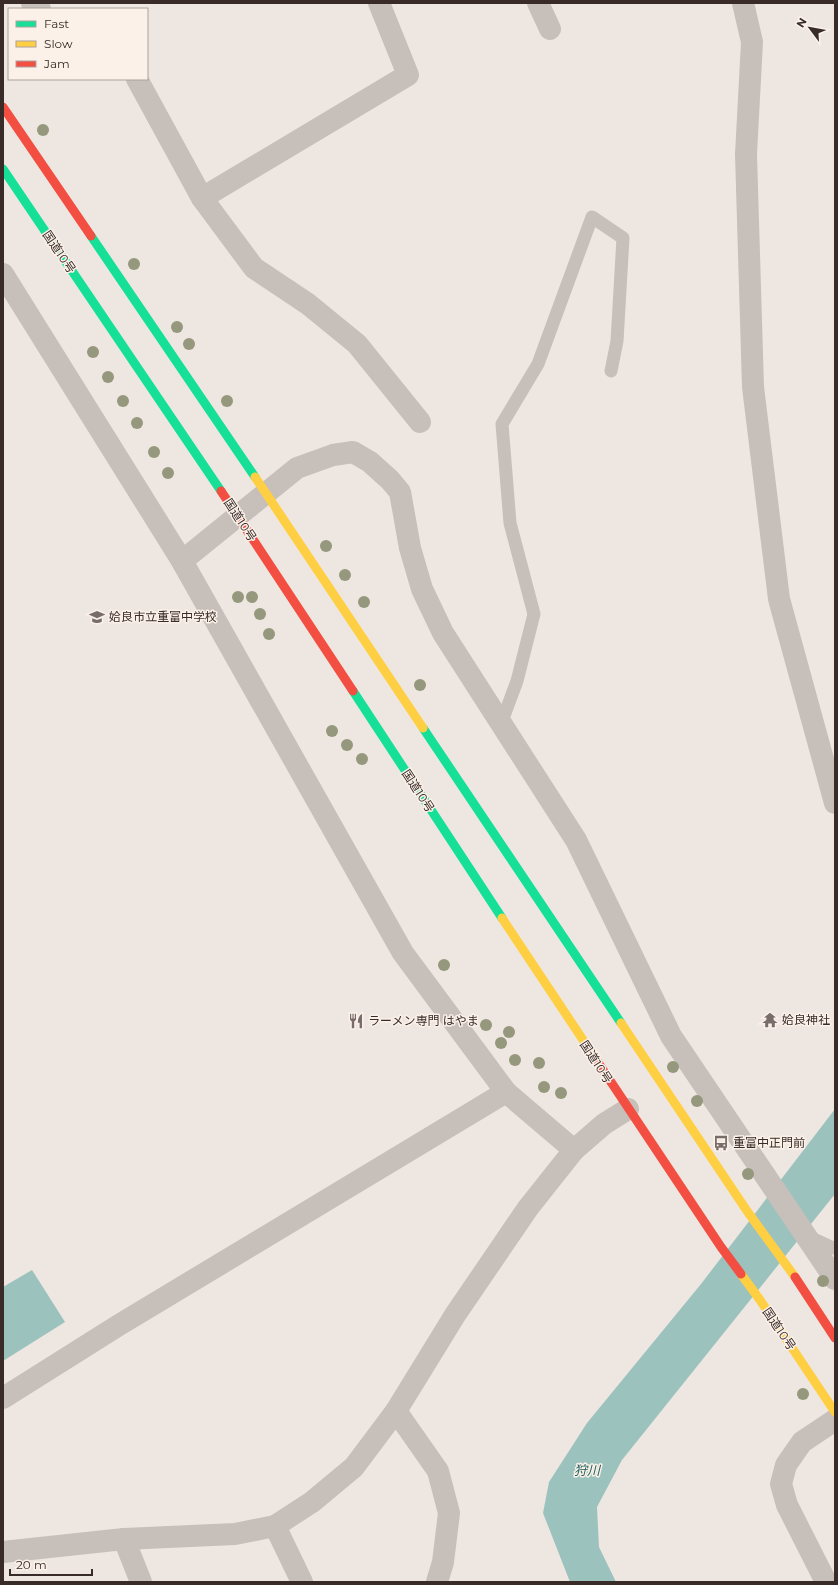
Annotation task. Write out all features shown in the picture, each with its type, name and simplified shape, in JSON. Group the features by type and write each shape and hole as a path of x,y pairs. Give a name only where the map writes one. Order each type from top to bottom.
{"highway":[{"path":"3,107 266,494 747,1211 788,1266 835,1338"},
{"name":"国道10号","path":"3,169 238,516 628,1109 721,1247 760,1300 835,1412"}],"street":[{"path":"202,198 408,75 379,3"},
{"path":"538,3 550,29"},
{"path":"743,3 752,42 746,154 753,387 779,598 835,803"},
{"path":"138,80 202,198 254,268 308,304 357,344 420,422"},
{"path":"3,274 182,562 403,953 506,1092 574,1150"},
{"path":"182,562 297,468 333,454 353,452 370,462 390,480 400,492 410,548 422,589 443,633 576,840 671,1036 835,1279"},
{"path":"3,1398 118,1325 506,1092"},
{"path":"3,1552 124,1539 234,1534 275,1526 312,1502 354,1467 396,1411 459,1309 528,1208 574,1150 604,1124 628,1109"},
{"path":"396,1411 438,1471 449,1513 443,1562 437,1582"},
{"path":"826,1582 787,1505 781,1484 786,1465 802,1442 835,1420"},
{"path":"275,1526 302,1582"},
{"path":"124,1539 141,1582"}],"lane":[{"path":"501,724 518,681 534,614 510,523 502,424 538,364 592,217 623,238 618,341 611,371"},
{"path":"807,1236 835,1248"}],"water":[{"name":"狩川","path":"835,1109 835,1194 622,1460 597,1507 599,1547 616,1582 570,1582 543,1513 549,1482 587,1423 701,1284"},
{"path":"32,1270 65,1322 3,1361 3,1287"}],"traffic: fast":[{"path":"3,169 221,491"},
{"path":"91,236 255,477"},
{"path":"353,691 502,918"},
{"path":"423,728 621,1023"}],"traffic: slow":[{"path":"255,477 423,728"},
{"path":"502,918 597,1061"},
{"path":"621,1023 747,1211 795,1277"},
{"path":"741,1274 835,1412"}],"traffic: jam":[{"path":"3,107 91,236"},
{"path":"221,491 353,691"},
{"path":"597,1061 721,1247 741,1274"},
{"path":"795,1277 835,1338"}],"place":[{"name":"姶良市立重富中学校","path":"97,617"},
{"name":"姶良神社","path":"770,1020"},
{"name":"ラーメン専門 はやま","path":"356,1021"},
{"name":"重富中正門前","path":"721,1143"}]}
